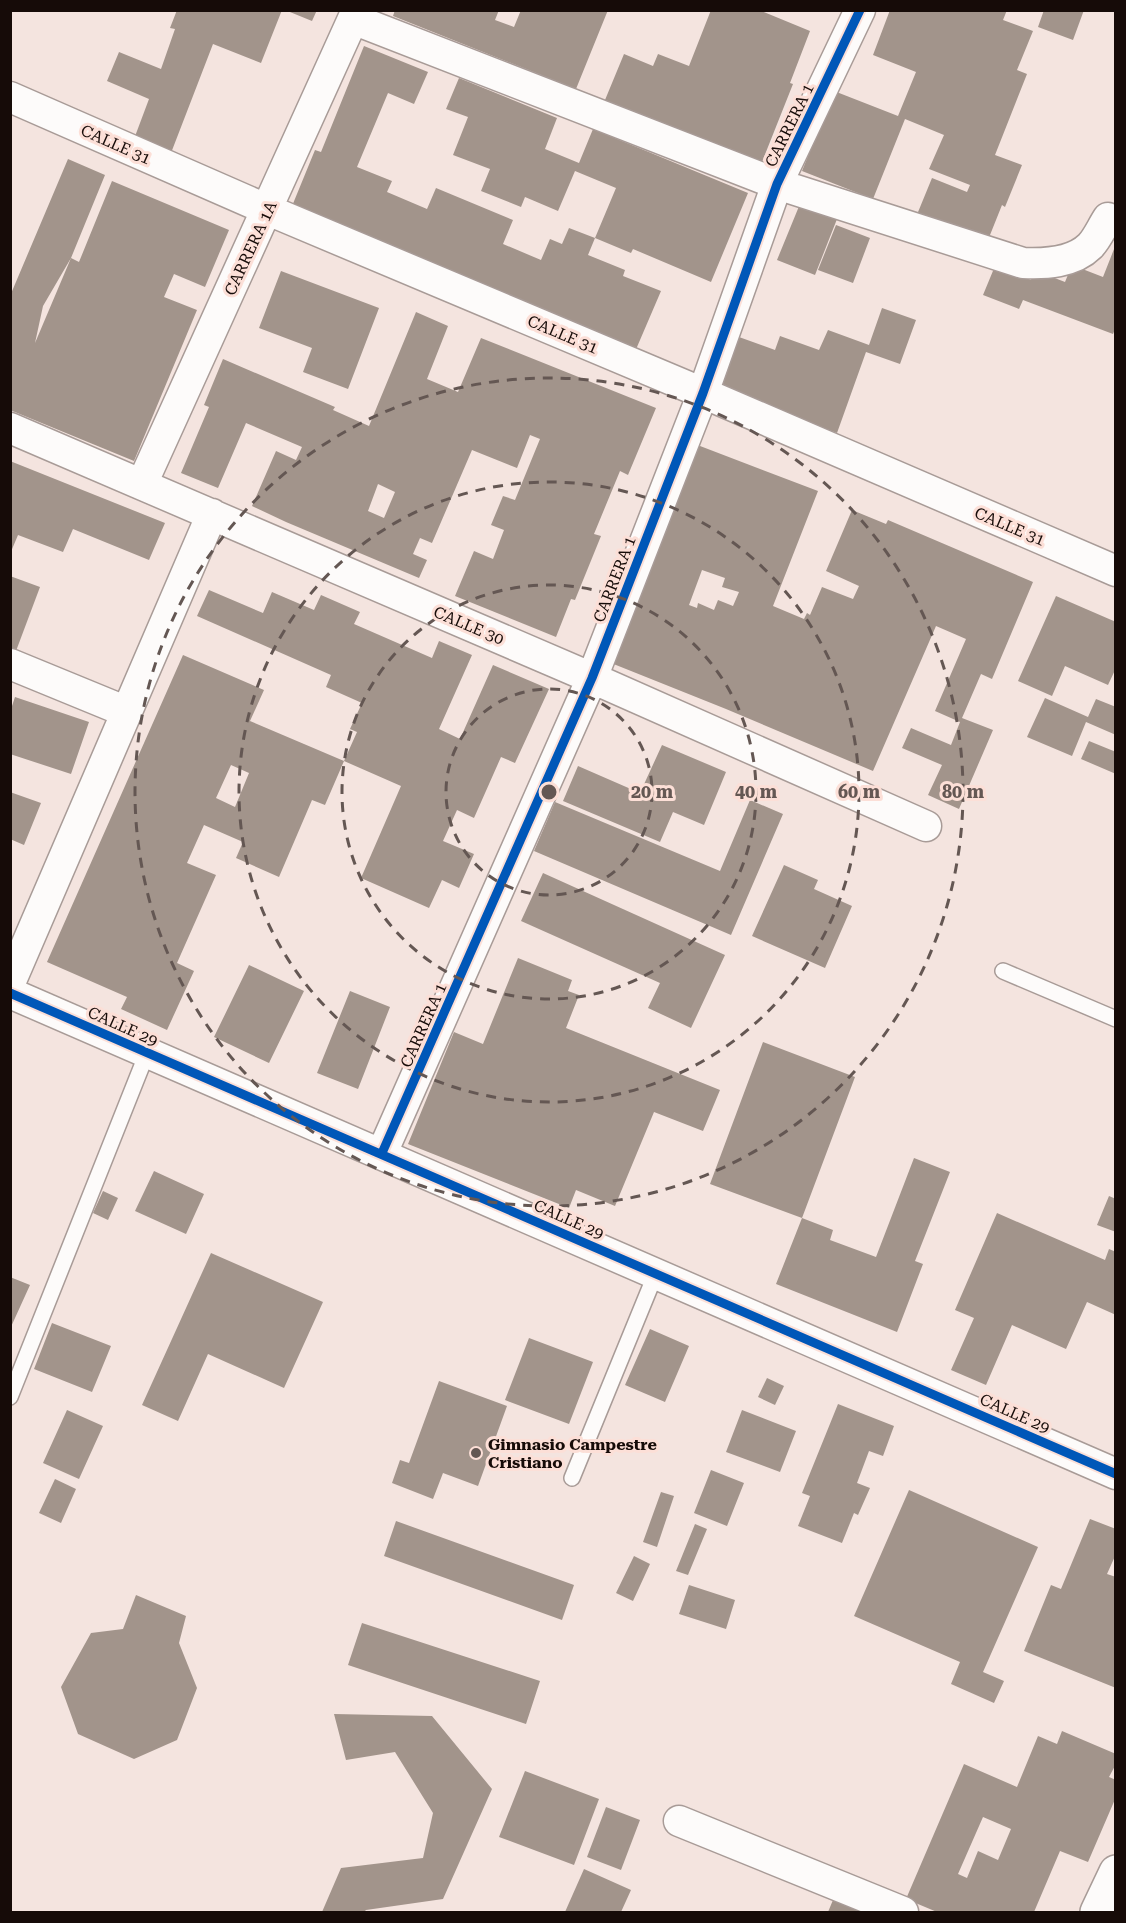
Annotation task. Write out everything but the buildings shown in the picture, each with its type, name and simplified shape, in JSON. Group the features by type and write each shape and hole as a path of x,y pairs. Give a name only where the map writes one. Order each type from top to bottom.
{"street":[{"name":"CARRERA 1","path":"382,1153 592,678 703,393 777,184 850,14"},
{"path":"355,15 777,184 1023,263 1042,264 1062,261 1078,254 1090,246 1108,218"},
{"name":"CARRERA 1A","path":"142,484 355,15"},
{"name":"CALLE 31","path":"10,97 268,210 703,393 1116,571"},
{"name":"CALLE 30","path":"10,428 592,678 926,826"},
{"path":"10,982 212,514"},
{"path":"10,664 127,712"},
{"name":"CALLE 29","path":"10,993 1116,1474"},
{"path":"679,1821 903,1912"},
{"path":"1097,1912 1116,1872"}],"lane":[{"path":"1003,972 1116,1019"},
{"path":"10,1396 147,1053"},
{"path":"572,1478 656,1273"}],"cycle path":[{"path":"382,1153 592,678 703,393 777,184 860,10"},
{"path":"10,993 1116,1474"}],"place":[{"name":"Gimnasio Campestre Cristiano","path":"476,1453"}]}
